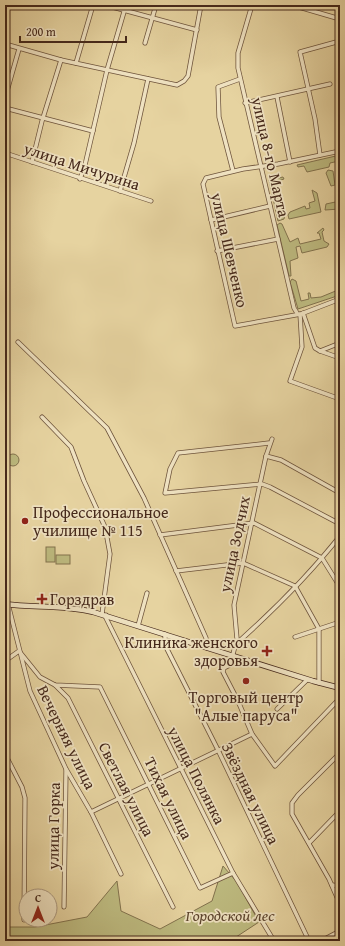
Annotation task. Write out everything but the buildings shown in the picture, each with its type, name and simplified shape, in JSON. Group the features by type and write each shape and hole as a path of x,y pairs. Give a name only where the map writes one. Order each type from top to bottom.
{"main road":[{"path":"6,604 40,608 73,608 104,615 307,680 340,688"}],"street":[{"path":"76,63 93,5"},
{"path":"105,5 196,30"},
{"path":"80,179 85,165 92,131 126,5"},
{"path":"145,42 156,5"},
{"path":"5,44 61,60 177,85 184,82 188,76 201,5"},
{"name":"улица 8-го Марта","path":"252,5 238,56 240,79 294,308 300,313"},
{"path":"292,5 340,19"},
{"path":"320,155 315,120 300,52 340,41"},
{"path":"5,98 19,49"},
{"path":"32,162 43,118 61,60"},
{"path":"120,191 134,143 148,79"},
{"path":"240,79 218,87 219,117 233,171 290,162 340,151"},
{"path":"5,82 10,83"},
{"path":"245,103 330,84"},
{"path":"277,97 290,162"},
{"path":"5,108 92,131"},
{"name":"улица Мичурина","path":"5,153 150,201"},
{"name":"улица Шевченко","path":"233,171 204,179 203,184 235,326 300,313"},
{"path":"211,220 270,206"},
{"path":"217,251 278,239"},
{"path":"300,313 340,299"},
{"path":"300,313 314,346 340,358"},
{"path":"300,313 302,346 290,381 340,399"},
{"path":"18,342 107,428 137,484 206,638 207,648"},
{"path":"320,350 340,344"},
{"path":"42,417 71,447 84,481 105,527 110,554 104,615"},
{"name":"улица Зодчих","path":"252,734 238,701 223,672 224,668 230,665 236,644 234,605 266,456 269,443 272,439"},
{"path":"269,443 178,453 168,477 165,491 167,494 260,484 270,487 340,524"},
{"path":"266,456 281,460 340,492"},
{"path":"160,535 252,522 322,558 340,587"},
{"path":"236,644 254,629 322,558 340,536"},
{"path":"176,571 243,563 295,586 319,628 319,683"},
{"path":"138,626 147,593"},
{"name":"Вечерняя улица","path":"6,604 30,691 66,769 91,812 121,874"},
{"name":"улица Полянка","path":"104,615 233,873 274,941"},
{"path":"295,637 340,622"},
{"name":"Звёздная улица","path":"165,634 164,640 166,647 218,750 309,941"},
{"path":"5,661 19,650 40,677 55,685"},
{"path":"278,709 307,680"},
{"name":"Тихая улица","path":"55,685 100,687 200,888 233,873"},
{"name":"Светлая улица","path":"55,685 68,698 173,907"},
{"path":"91,812 252,734 275,766 340,698"},
{"path":"340,753 292,803 292,814 332,885 340,904"},
{"path":"5,754 22,787 25,798 24,888"},
{"name":"улица Горка","path":"64,907 66,769"},
{"path":"309,843 340,811"},
{"path":"332,885 340,886"},
{"path":"321,941 340,931"}],"green space":[{"path":"340,155 340,163 339,161 330,163 329,167 307,172 304,166 298,167 297,165"},
{"path":"328,170 333,171 335,185 331,186 326,173"},
{"path":"283,177 284,179 275,182 279,204 283,205 285,214 284,219 278,221 269,180"},
{"path":"312,190 317,193 321,212 289,219 288,215 290,212 305,206 306,209 310,208 309,203 315,201"},
{"path":"340,201 340,209 325,210 326,204"},
{"path":"280,223 282,224 290,242 298,238 300,244 321,239 319,233 317,233 323,228 324,230 322,232 324,241 329,244 327,247 302,253 300,246 296,247 298,258 290,261 291,276 289,276 277,225"},
{"path":"292,279 296,281 301,301 309,299 308,293 310,293 311,298 321,297 338,290 340,295 298,309 290,282"},
{"path":"13,454 17,456 19,460 17,464 13,466 9,464 7,460 9,456"},
{"path":"46,547 55,547 55,562 46,562"},
{"path":"56,555 70,555 70,564 56,564"},
{"name":"Городской лес","path":"223,866 237,882 259,922 230,941 5,941 5,927 58,928 58,923 87,917 117,881 121,911 160,929 212,901"}],"place":[{"name":"Профессиональное училище № 115","path":"25,521"},
{"name":"Горздрав","path":"42,599"},
{"name":"Клиника женского здоровья","path":"267,651"},
{"name":"Торговый центр \"Алые паруса\"","path":"246,681"}]}
